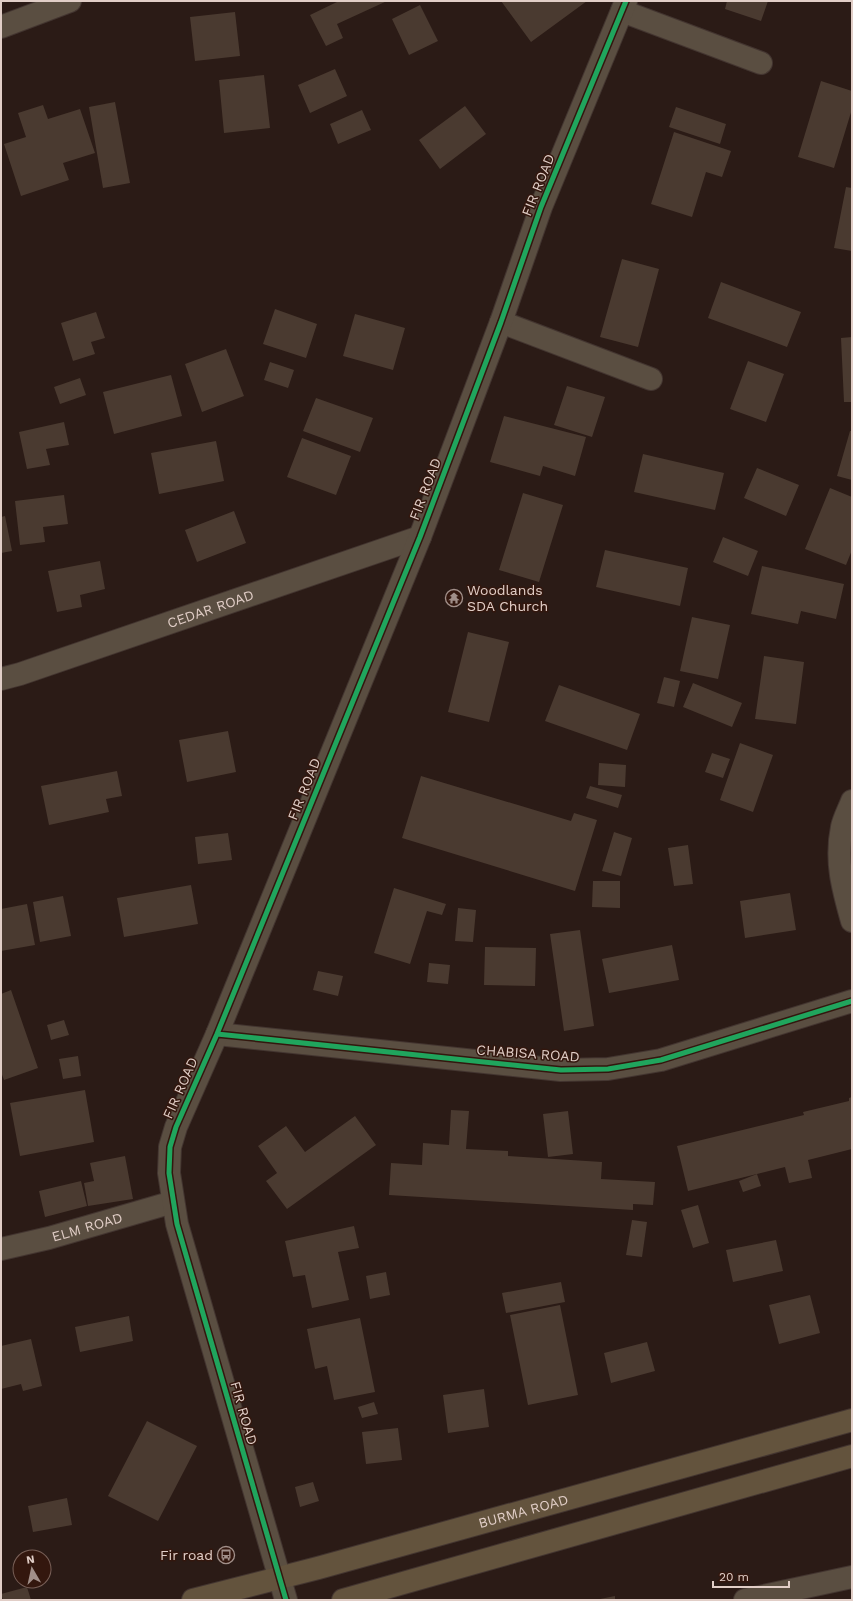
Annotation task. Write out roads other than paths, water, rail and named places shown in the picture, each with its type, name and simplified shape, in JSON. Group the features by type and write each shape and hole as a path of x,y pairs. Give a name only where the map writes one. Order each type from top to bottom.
{"main road":[{"name":"BURMA ROAD","path":"194,1600 279,1578 852,1420"},
{"path":"343,1600 852,1456"}],"street":[{"path":"1,27 70,1"},
{"path":"624,6 762,63"},
{"name":"FIR ROAD","path":"286,1600 184,1251 173,1202 169,1173 170,1147 176,1127 217,1034 420,537 501,322 541,207 624,6"},
{"path":"501,322 651,379"},
{"name":"CEDAR ROAD","path":"1,679 20,674 420,537"},
{"path":"852,801 842,826 838,858 843,887 852,922"},
{"name":"CHABISA ROAD","path":"217,1034 561,1070 608,1069 661,1060 852,1001"},
{"name":"ELM ROAD","path":"1,1249 49,1238 173,1202"},
{"path":"745,1600 852,1577"}],"place":[{"name":"Woodlands SDA Church","path":"454,598"},
{"name":"Fir road","path":"226,1555"}]}
